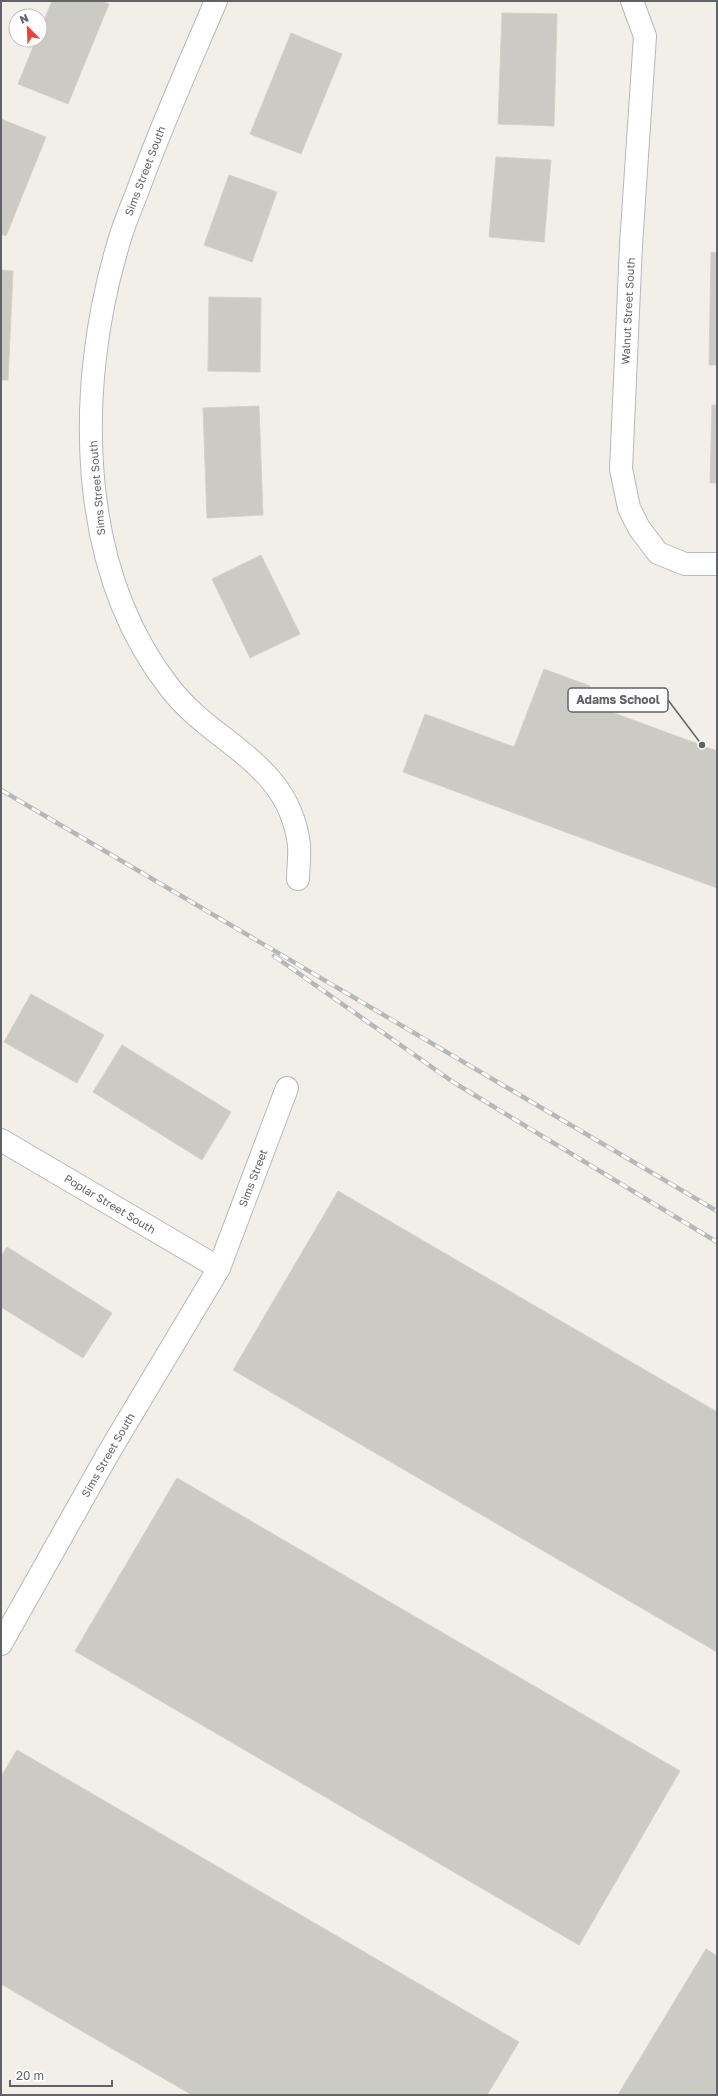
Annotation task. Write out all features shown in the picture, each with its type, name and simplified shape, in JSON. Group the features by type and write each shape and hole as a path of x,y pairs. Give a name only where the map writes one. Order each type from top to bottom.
{"street":[{"name":"Sims Street South","path":"216,1 158,133 118,244 101,317 94,370 92,459 100,533 115,589 138,640 168,686 184,706 263,770 279,789 292,816 299,846 298,879"},
{"name":"Walnut Street South","path":"632,1 645,36 631,245 621,468 629,508 639,528 658,553 685,564 717,564"},
{"name":"Sims Street","path":"219,1268 287,1088"},
{"name":"Poplar Street South","path":"1,1140 219,1268"},
{"name":"Sims Street South","path":"4,1633 109,1452 219,1268"}],"building":[{"path":"52,1 101,1 109,4 68,104 18,84 33,48 48,48 48,11"},
{"path":"502,13 557,14 554,126 498,124"},
{"path":"291,33 342,54 301,154 250,134"},
{"path":"1,119 46,137 6,236 1,234"},
{"path":"496,157 551,160 544,242 489,237"},
{"path":"229,175 277,192 252,262 204,245"},
{"path":"711,252 717,253 717,365 709,365"},
{"path":"1,270 13,271 8,380 1,380"},
{"path":"209,297 261,298 260,372 208,371"},
{"path":"712,405 717,405 717,483 710,483"},
{"path":"259,406 263,515 207,518 203,408"},
{"path":"261,555 300,634 250,658 212,579"},
{"path":"544,669 590,686 584,702 717,751 717,888 403,772 425,714 514,747"},
{"path":"31,994 104,1035 77,1083 4,1042"},
{"path":"122,1045 231,1112 202,1160 93,1092"},
{"path":"338,1191 717,1412 717,1652 233,1370"},
{"path":"7,1247 112,1313 83,1358 1,1307 1,1257"},
{"path":"177,1478 680,1771 579,1945 75,1651"},
{"path":"17,1750 519,2042 487,2095 192,2095 1,1984 1,1777"},
{"path":"706,1949 717,1956 717,2095 618,2095"}],"railway":[{"path":"1,790 717,1211"},
{"path":"274,956 453,1082 717,1242"}],"place":[{"name":"Adams School","path":"702,745"}]}
